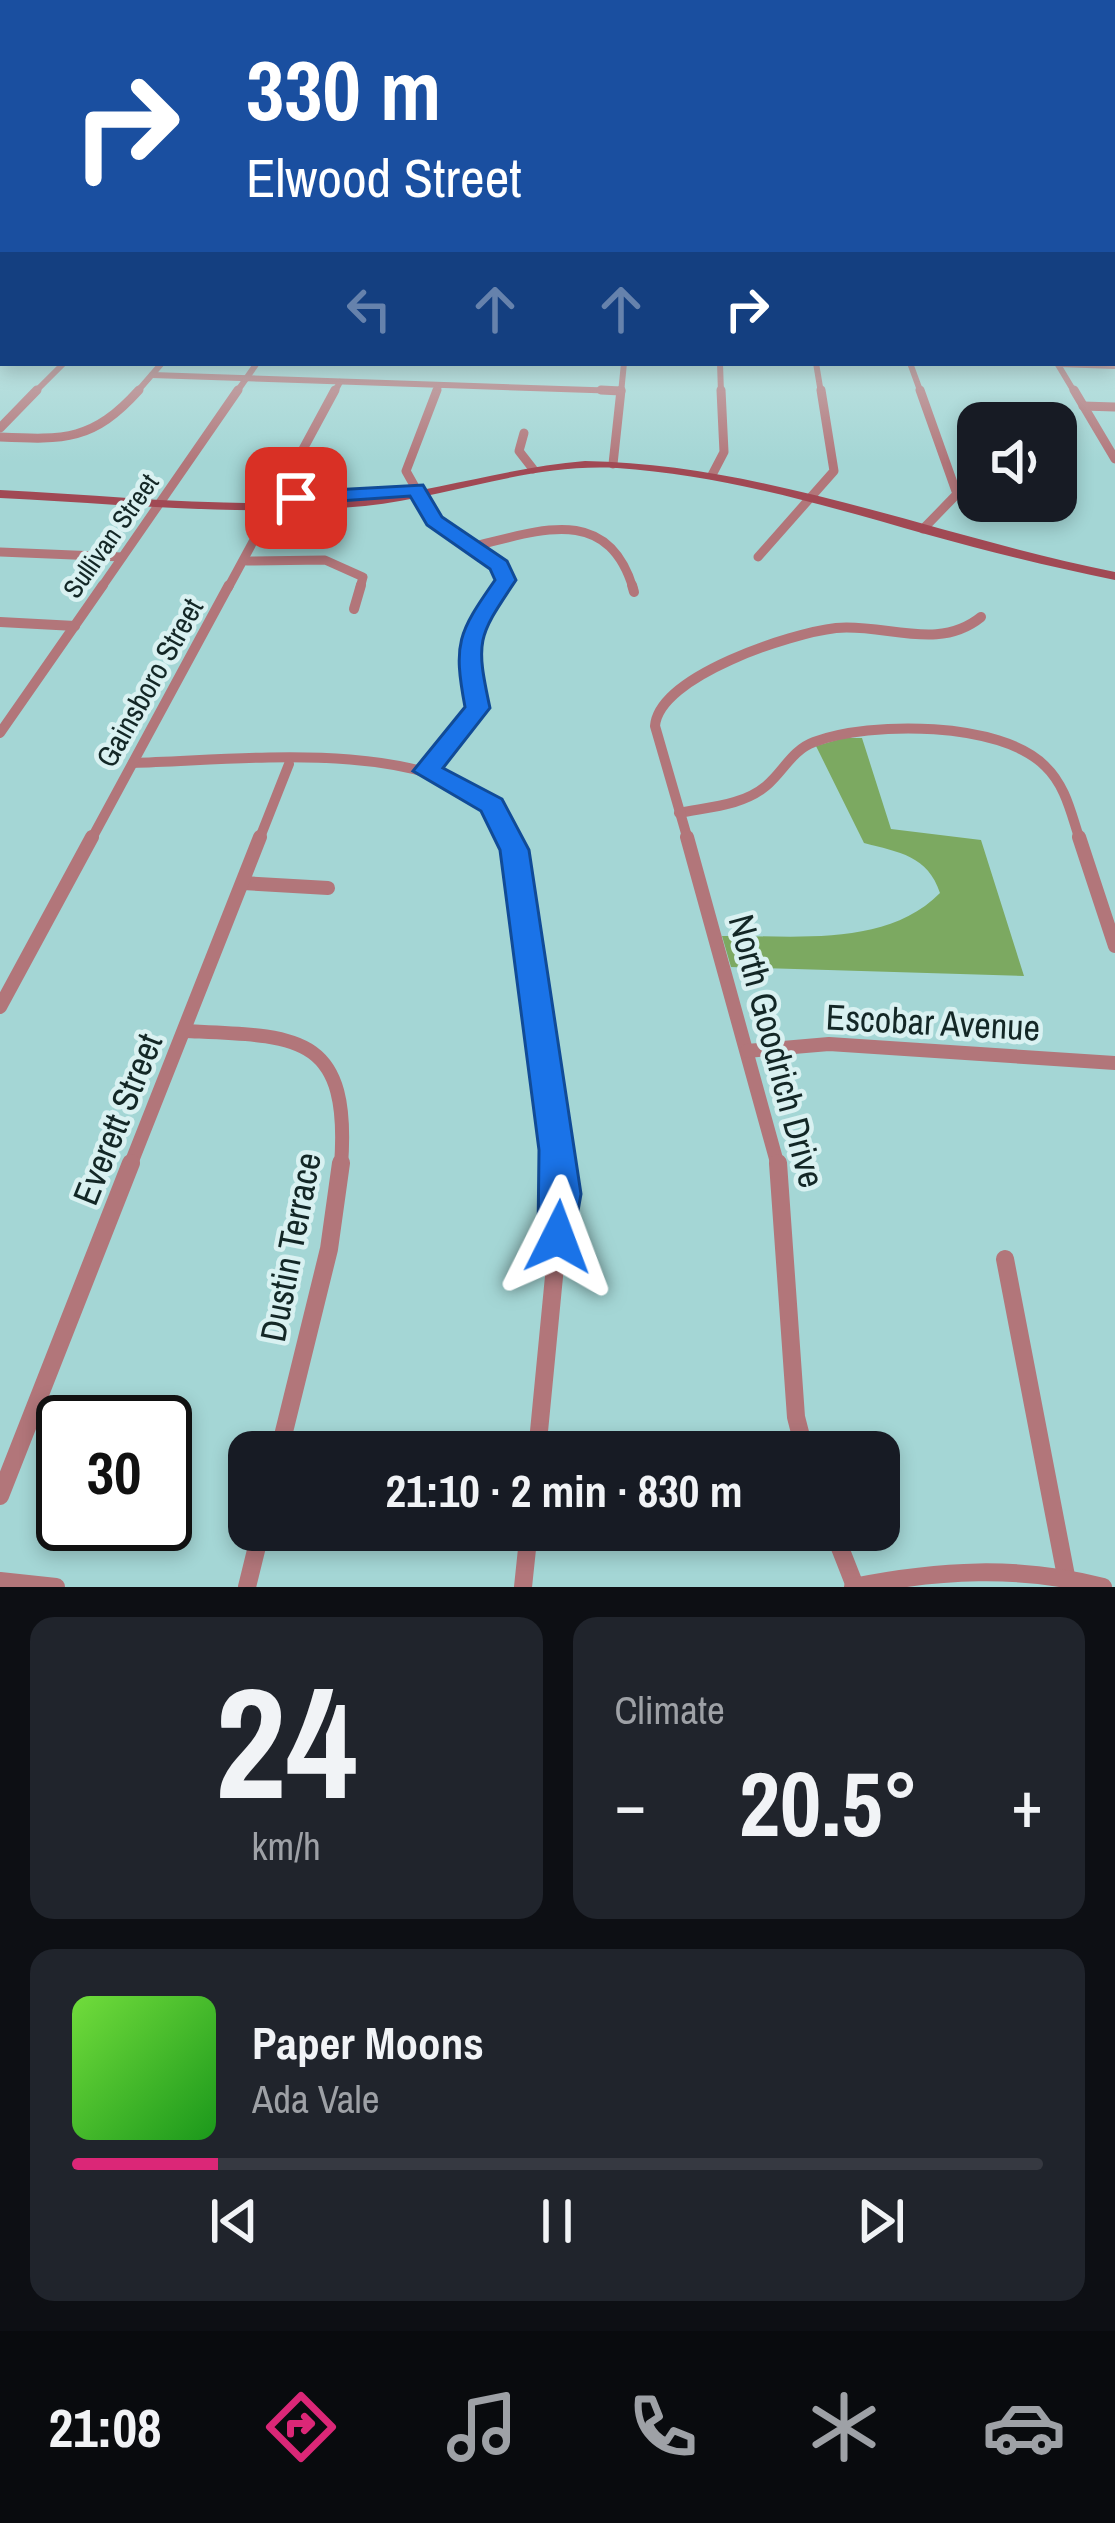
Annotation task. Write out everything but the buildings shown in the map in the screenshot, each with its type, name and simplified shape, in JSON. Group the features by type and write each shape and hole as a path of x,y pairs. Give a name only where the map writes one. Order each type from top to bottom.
{"street":[{"path":"0,432 61,366"},
{"path":"0,432 86,437 98,433 159,366"},
{"name":"Sullivan Street","path":"0,733 5,718 75,626 255,366"},
{"path":"613,461 624,366"},
{"path":"714,472 724,452 720,366"},
{"path":"758,557 836,463 817,366"},
{"path":"911,366 957,494 927,526"},
{"path":"1059,366 1114,454"},
{"path":"152,374 620,391"},
{"name":"Gainsboro Street","path":"0,1006 247,561 340,382"},
{"path":"427,771 477,708 468,661 470,632 506,580 499,566 434,520 406,471 439,386"},
{"path":"1083,406 1115,406"},
{"path":"524,433 519,451 531,467"},
{"path":"0,491 276,501 418,493 531,467 613,461 714,472 815,492 927,526 1115,572"},
{"path":"471,547 550,529 579,529 617,546 630,568 634,592"},
{"path":"0,552 122,557"},
{"path":"247,561 322,561 354,567 363,584 354,609"},
{"name":"North Goodrich Drive","path":"800,1431 785,1204 777,1153 655,726 658,707 679,686 807,632 844,627 938,634 974,626 981,616"},
{"path":"0,622 75,626"},
{"path":"679,813 742,800 762,790 809,743 841,735 979,735 1031,753 1063,789 1115,946"},
{"path":"133,763 361,761 427,771 472,790 492,805 514,850 562,1194 539,1431"},
{"name":"Everett Street","path":"0,1496 289,764"},
{"path":"243,883 328,888"},
{"name":"Dustin Terrace","path":"184,1031 285,1039 324,1059 343,1091 342,1186 284,1431"},
{"name":"Escobar Avenue","path":"747,1051 829,1044 1115,1063"},
{"path":"1005,1259 1066,1576"},
{"path":"247,1587 256,1551"},
{"path":"524,1587 527,1551"},
{"path":"841,1551 854,1587 988,1568 1066,1576 1103,1587"},
{"path":"0,1581 56,1587"}],"green space":[{"path":"862,738 891,829 981,840 1024,976 731,967 722,936 866,931 918,911 940,893 920,863 864,843 816,746"}],"route":[{"path":"296,498 416,490 434,520 499,566 506,580 470,632 468,661 477,708 427,771 472,790 492,805 514,850 558,1150 562,1194 558,1237"}]}
